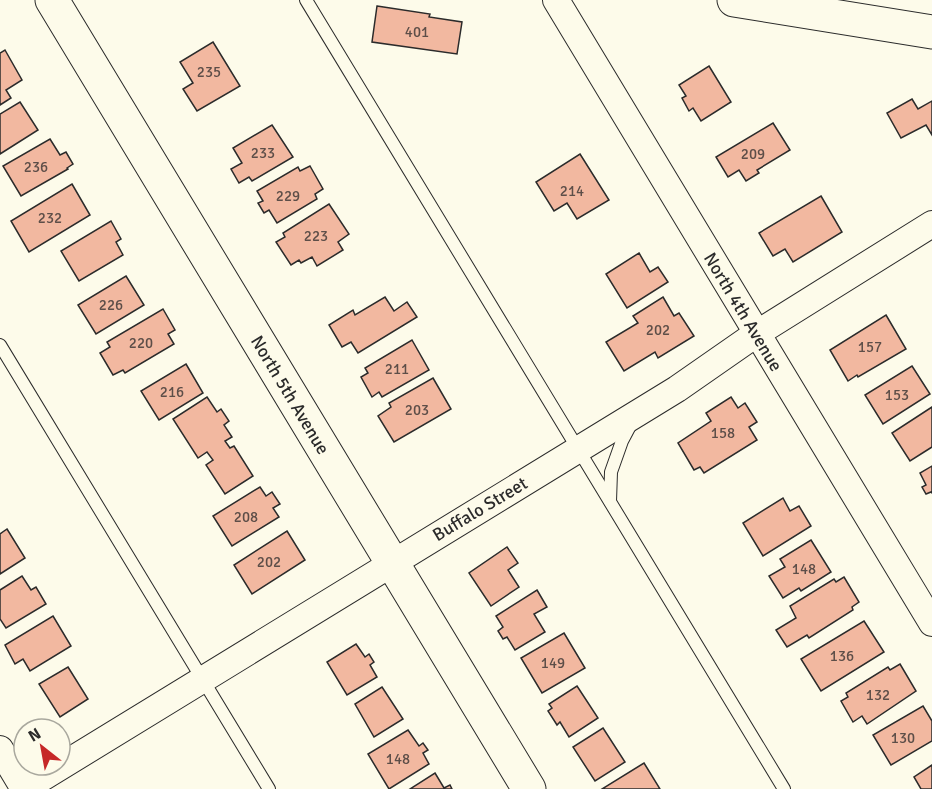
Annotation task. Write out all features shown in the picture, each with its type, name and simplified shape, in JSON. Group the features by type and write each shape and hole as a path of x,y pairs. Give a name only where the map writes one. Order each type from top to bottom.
{"street":[{"name":"North 5th Avenue","path":"52,0 529,789"},
{"name":"North 4th Avenue","path":"556,0 932,623"},
{"path":"734,0 932,32"},
{"name":"Buffalo Street","path":"24,789 637,413 756,334 932,225"},
{"path":"0,749 24,789"}],"lane":[{"path":"306,0 784,789"},
{"path":"0,345 269,789"},
{"path":"610,502 611,472 622,441 637,413"}],"building":[{"path":"377,6 430,14 429,17 462,22 457,54 372,42"},
{"path":"213,42 240,86 197,111 183,89 193,83 180,62"},
{"path":"5,50 22,80 6,90 11,98 0,105 0,53"},
{"path":"709,66 731,102 701,121 693,108 689,111 682,98 686,96 679,85"},
{"path":"912,99 918,109 932,101 932,135 926,125 901,138 887,113"},
{"path":"20,102 38,130 0,154 0,114"},
{"path":"773,123 790,150 757,170 759,173 746,181 739,170 728,177 716,157"},
{"path":"272,125 293,157 252,181 249,177 239,183 231,169 242,163 233,148"},
{"path":"50,139 60,155 66,152 73,164 21,196 3,166"},
{"path":"580,154 609,200 577,219 567,203 554,211 536,182"},
{"path":"310,166 323,189 315,194 317,199 277,223 269,210 264,213 258,203 263,201 257,191 298,167 300,171"},
{"path":"72,184 90,215 29,252 11,221"},
{"path":"821,196 842,232 793,262 785,249 773,256 759,233"},
{"path":"329,204 349,234 338,242 343,250 317,266 312,257 301,263 299,260 291,265 276,242 285,237 283,233"},
{"path":"111,221 121,239 116,242 123,255 79,281 61,251"},
{"path":"639,253 650,272 658,267 668,282 627,308 606,274"},
{"path":"126,276 144,305 96,334 78,305"},
{"path":"385,297 394,311 407,302 417,317 358,353 351,342 342,347 329,325 353,310 355,315"},
{"path":"663,297 674,316 679,313 694,336 658,358 655,352 624,371 606,342 638,323 633,316"},
{"path":"163,309 175,330 168,334 174,344 125,373 123,370 113,375 100,353 110,347 107,342"},
{"path":"886,315 906,349 848,381 830,350"},
{"path":"412,340 429,370 382,397 379,392 372,397 361,377 368,373 365,368"},
{"path":"186,364 203,393 159,420 141,391"},
{"path":"912,366 930,394 883,424 865,395"},
{"path":"433,378 451,409 394,442 378,416 391,407 389,403"},
{"path":"207,397 217,412 221,409 229,421 224,425 232,437 225,441 230,448 234,446 253,476 225,494 206,465 213,460 207,452 198,458 173,419"},
{"path":"731,397 738,408 745,403 757,422 749,427 757,440 704,473 700,467 694,470 678,443 711,421 706,413"},
{"path":"932,407 932,447 910,461 892,433"},
{"path":"932,466 932,493 926,494 922,487 926,485 920,473"},
{"path":"260,487 266,496 272,492 280,504 273,508 279,517 232,546 213,516"},
{"path":"783,498 790,511 799,506 811,526 763,556 743,523"},
{"path":"7,529 25,558 0,574 0,534"},
{"path":"287,531 305,560 252,594 234,565"},
{"path":"811,540 831,572 801,591 799,588 783,598 769,576 785,567 780,559"},
{"path":"507,547 518,563 508,570 519,587 491,606 469,573"},
{"path":"22,576 31,590 36,587 46,604 6,628 0,619 0,590"},
{"path":"844,577 859,602 852,607 853,610 809,638 807,635 787,647 776,630 796,618 790,606 834,579 836,582"},
{"path":"537,590 547,607 534,614 545,632 515,650 507,637 503,639 498,631 503,627 496,616"},
{"path":"53,616 71,646 30,671 23,659 15,664 5,645"},
{"path":"864,621 884,652 821,691 801,659"},
{"path":"564,633 585,668 542,693 521,658"},
{"path":"356,644 365,657 369,654 374,662 370,665 377,677 347,695 327,662"},
{"path":"900,664 916,691 867,724 862,716 853,722 841,701 848,697 846,693 888,667 890,670"},
{"path":"68,667 88,699 60,717 39,684"},
{"path":"577,686 598,718 569,737 560,722 557,725 548,711 552,708 549,704"},
{"path":"382,687 403,719 374,737 355,704"},
{"path":"923,706 932,721 932,741 891,765 873,735"},
{"path":"603,728 625,762 595,781 573,747"},
{"path":"408,730 419,746 423,743 428,750 423,753 429,764 389,789 368,754"},
{"path":"644,763 660,789 602,789"},
{"path":"932,765 932,789 921,789 914,777"},
{"path":"435,773 444,788 450,785 452,789 410,789"}]}
